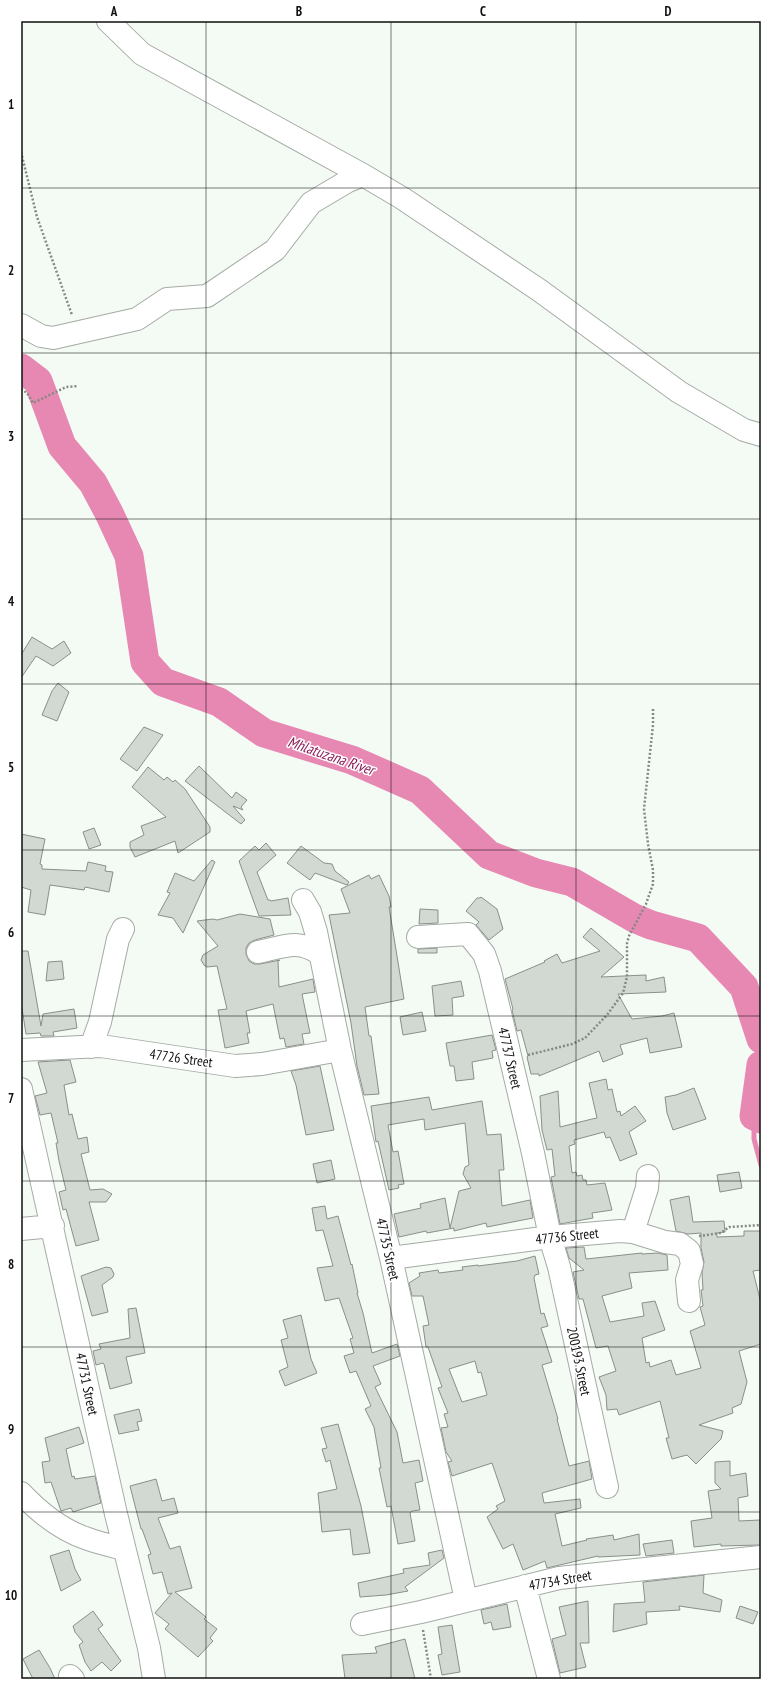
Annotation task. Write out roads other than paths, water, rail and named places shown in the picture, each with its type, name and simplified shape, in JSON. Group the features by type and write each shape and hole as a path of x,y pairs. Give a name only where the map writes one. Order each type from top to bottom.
{"street":[{"path":"108,21 142,54 363,175 402,198 539,290 679,392 744,430 761,435"},
{"path":"21,325 41,336 53,338 137,320 167,299 207,296 275,250 311,203 348,181 363,175"},
{"name":"47735 Street","path":"303,900 310,912 340,1050 391,1258 466,1600"},
{"path":"91,1046 100,1022 118,939 123,929"},
{"name":"47737 Street","path":"418,938 468,934 472,937 484,954 490,971 533,1153 550,1237"},
{"path":"258,952 301,944 320,954"},
{"name":"47726 Street","path":"21,1050 101,1046 235,1066 262,1064 340,1050"},
{"name":"47731 Street","path":"21,1090 53,1226 124,1549 149,1648 154,1679"},
{"path":"633,1232 647,1188 648,1176"},
{"path":"21,1228 53,1226"},
{"name":"47736 Street","path":"391,1258 550,1237 599,1232 633,1232 665,1242 680,1244 689,1251 692,1264 687,1280 689,1301"},
{"name":"200193 Street","path":"550,1237 559,1267 607,1487"},
{"path":"21,1493 35,1508 61,1526 86,1539 124,1549"},
{"name":"47734 Street","path":"362,1624 421,1612 559,1578 761,1557"},
{"path":"525,1586 549,1679"}],"waterway":[{"name":"Mhlatuzana River","path":"21,368 38,381 62,446 93,483 129,556 145,662 163,682 219,702 264,733 352,760 420,790 489,855 536,873 572,882 634,918 651,925 698,938 744,987 761,1039"},
{"name":"Mhlatuzana River","path":"761,1065 754,1116 761,1119"},
{"path":"754,1116 754,1139 761,1165"}]}
